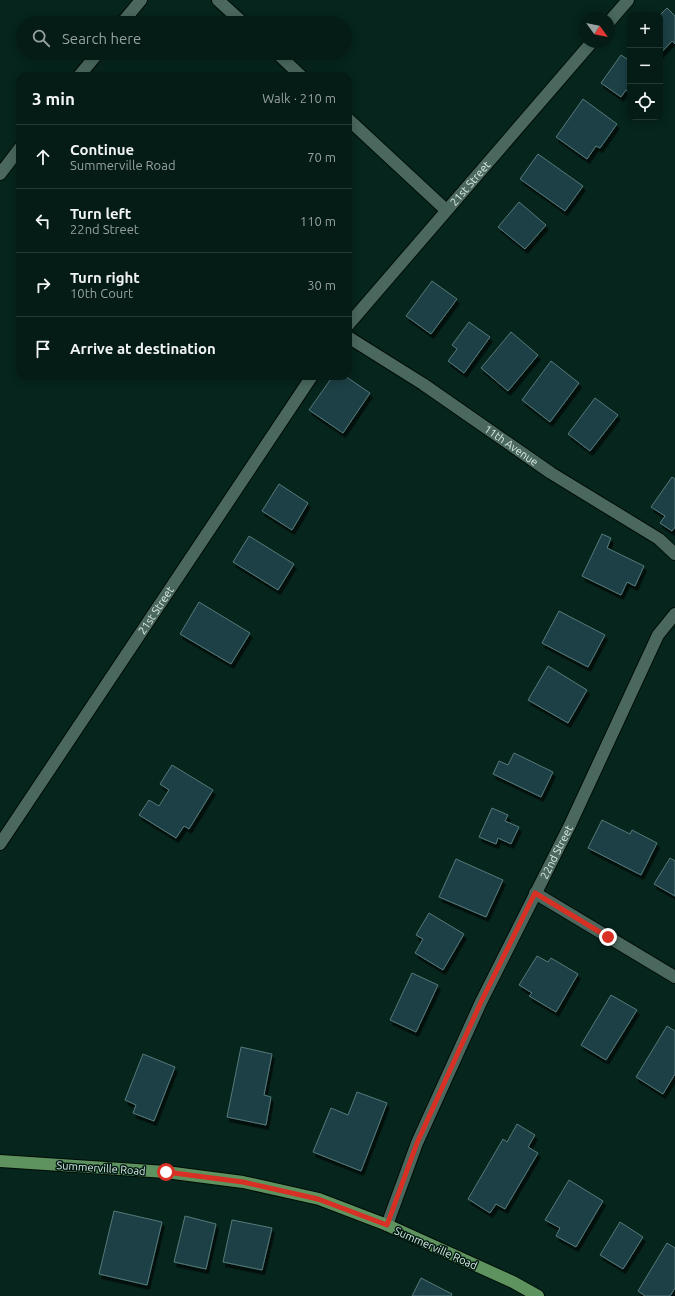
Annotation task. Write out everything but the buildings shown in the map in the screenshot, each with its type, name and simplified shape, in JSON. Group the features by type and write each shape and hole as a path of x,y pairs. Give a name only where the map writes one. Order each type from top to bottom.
{"main road":[{"name":"Summerville Road","path":"0,1161 166,1172 243,1182 318,1199 387,1225 513,1282 538,1296"}],"street":[{"path":"128,16 141,0"},
{"path":"218,0 235,16"},
{"path":"615,15 628,0"},
{"name":"21st Street","path":"352,320 587,48"},
{"path":"82,72 92,60"},
{"path":"284,60 297,72"},
{"path":"352,123 446,210"},
{"path":"1,168 16,152"},
{"name":"11th Avenue","path":"352,340 423,384 551,473 659,539 675,554"},
{"name":"21st Street","path":"0,844 309,380"},
{"name":"22nd Street","path":"387,1225 417,1143 481,1002 570,825 658,635 675,614"},
{"path":"535,893 675,977"}],"route":[{"path":"166,1172 243,1182 318,1199 387,1225 417,1143 481,1002 535,893 608,937"}]}
